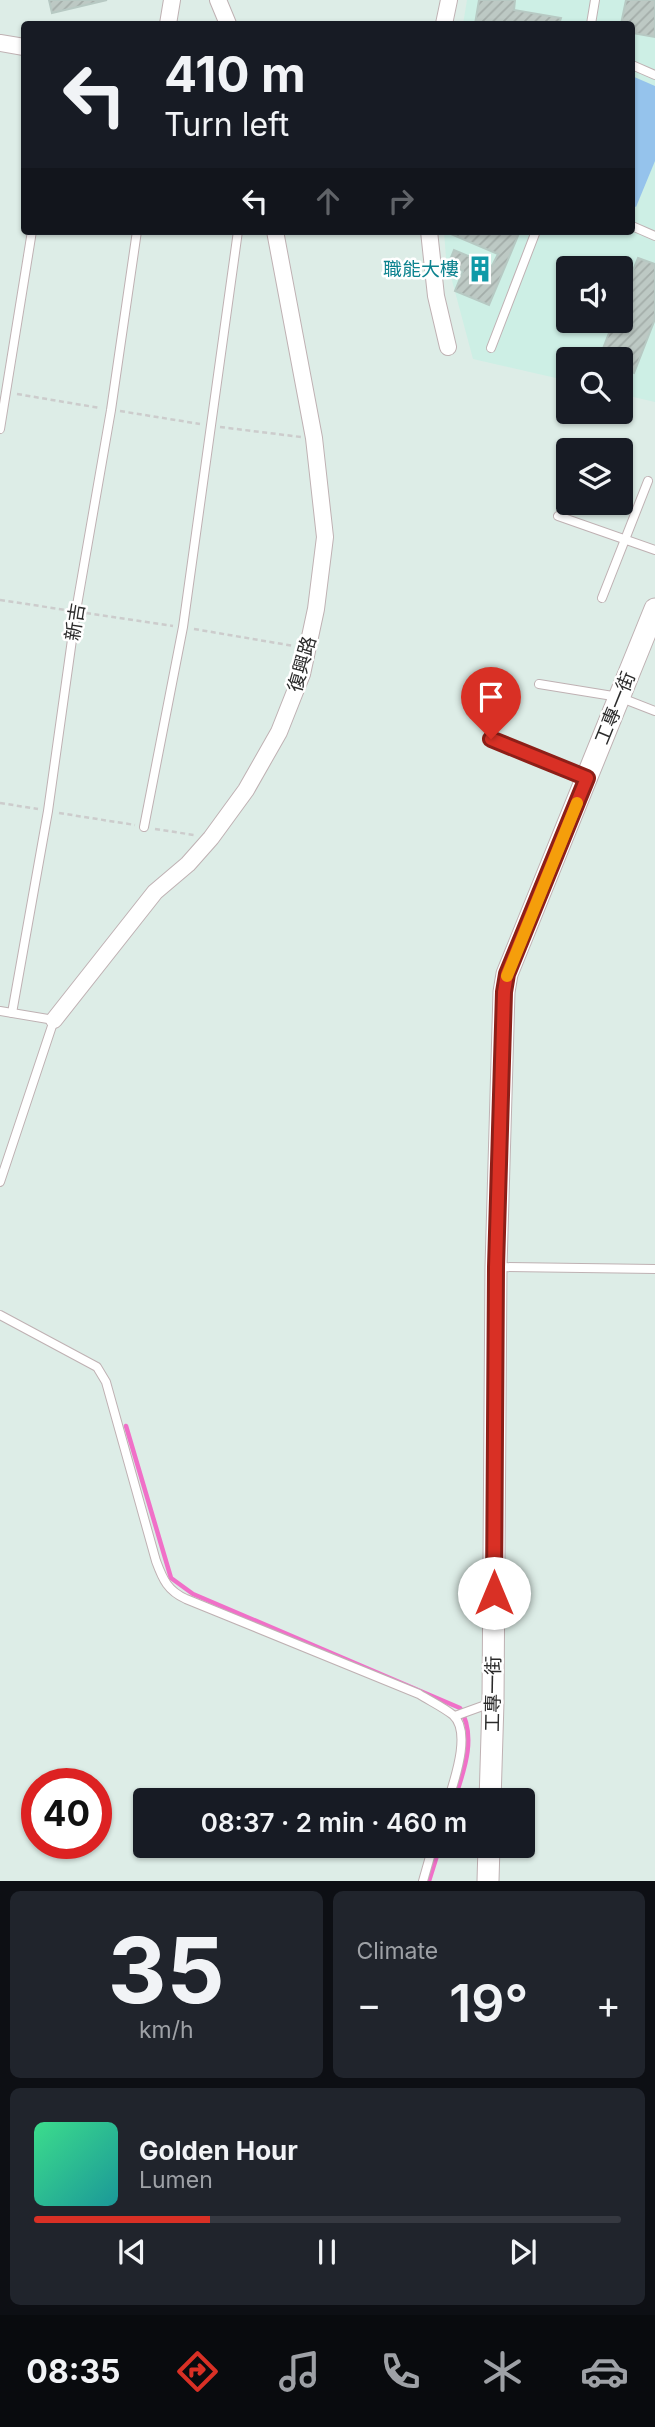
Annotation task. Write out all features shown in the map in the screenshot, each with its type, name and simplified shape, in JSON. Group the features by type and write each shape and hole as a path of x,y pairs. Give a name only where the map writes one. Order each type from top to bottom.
{"street":[{"path":"168,21 172,0"},
{"path":"218,0 227,21"},
{"path":"445,21 449,0"},
{"path":"0,43 21,46"},
{"name":"復興路","path":"54,1020 155,892 211,838 246,790 273,744 302,674 316,609 325,537 314,438 276,235"},
{"path":"429,235 436,296 448,347"},
{"name":"工專一街","path":"490,1788 496,1267 503,1019 507,974 654,615"},
{"path":"488,1881 489,1858"}],"lane":[{"path":"592,21 595,0"},
{"path":"635,66 655,75"},
{"path":"635,227 655,236"},
{"path":"0,429 31,235"},
{"name":"新吉","path":"12,1013 48,811 76,611 111,410 136,235"},
{"path":"144,827 183,627 237,235"},
{"path":"491,348 534,235"},
{"path":"602,598 648,481"},
{"path":"558,516 655,550"},
{"path":"539,684 619,697 655,711"},
{"path":"491,739 587,778"},
{"path":"0,1011 54,1020 0,1182"},
{"path":"496,1267 655,1269"},
{"path":"0,1315 40,1338 73,1352 97,1367 102,1374 156,1561 166,1586 186,1599 419,1694 455,1716 460,1757 452,1788"},
{"path":"455,1716 493,1702"},
{"path":"423,1881 430,1858"}],"path":[{"path":"6,392 211,426 314,438"},
{"path":"0,600 308,648"},
{"path":"0,803 211,838"}],"shaded area":[{"path":"467,0 655,0 655,402 633,397 633,347 556,347 556,378 473,359 446,258 444,235 635,235 635,21 464,21"},
{"path":"635,77 655,86 655,161 636,207"}],"building":[{"path":"49,0 107,0 52,13"},
{"path":"479,0 515,0 514,10 561,18 560,21 476,21"},
{"path":"626,0 655,0 655,37 635,34 635,21 622,21"},
{"name":"職能大樓","path":"453,235 518,235 489,305 455,291 463,271 448,265 454,250 492,266 498,254"},
{"path":"638,258 655,264 655,319 634,373 633,347 604,347 609,333 633,333 633,270"}],"waterway":[{"path":"126,1426 171,1578 193,1594 460,1708 468,1731 468,1742 465,1766 458,1788"},
{"path":"429,1881 436,1858"}],"slow traffic":[{"path":"507,976 577,803"}],"place":[{"name":"職能大樓","path":"480,269"}],"route":[{"path":"491,739 587,778 507,974 504,992 496,1267 494,1593"}]}
